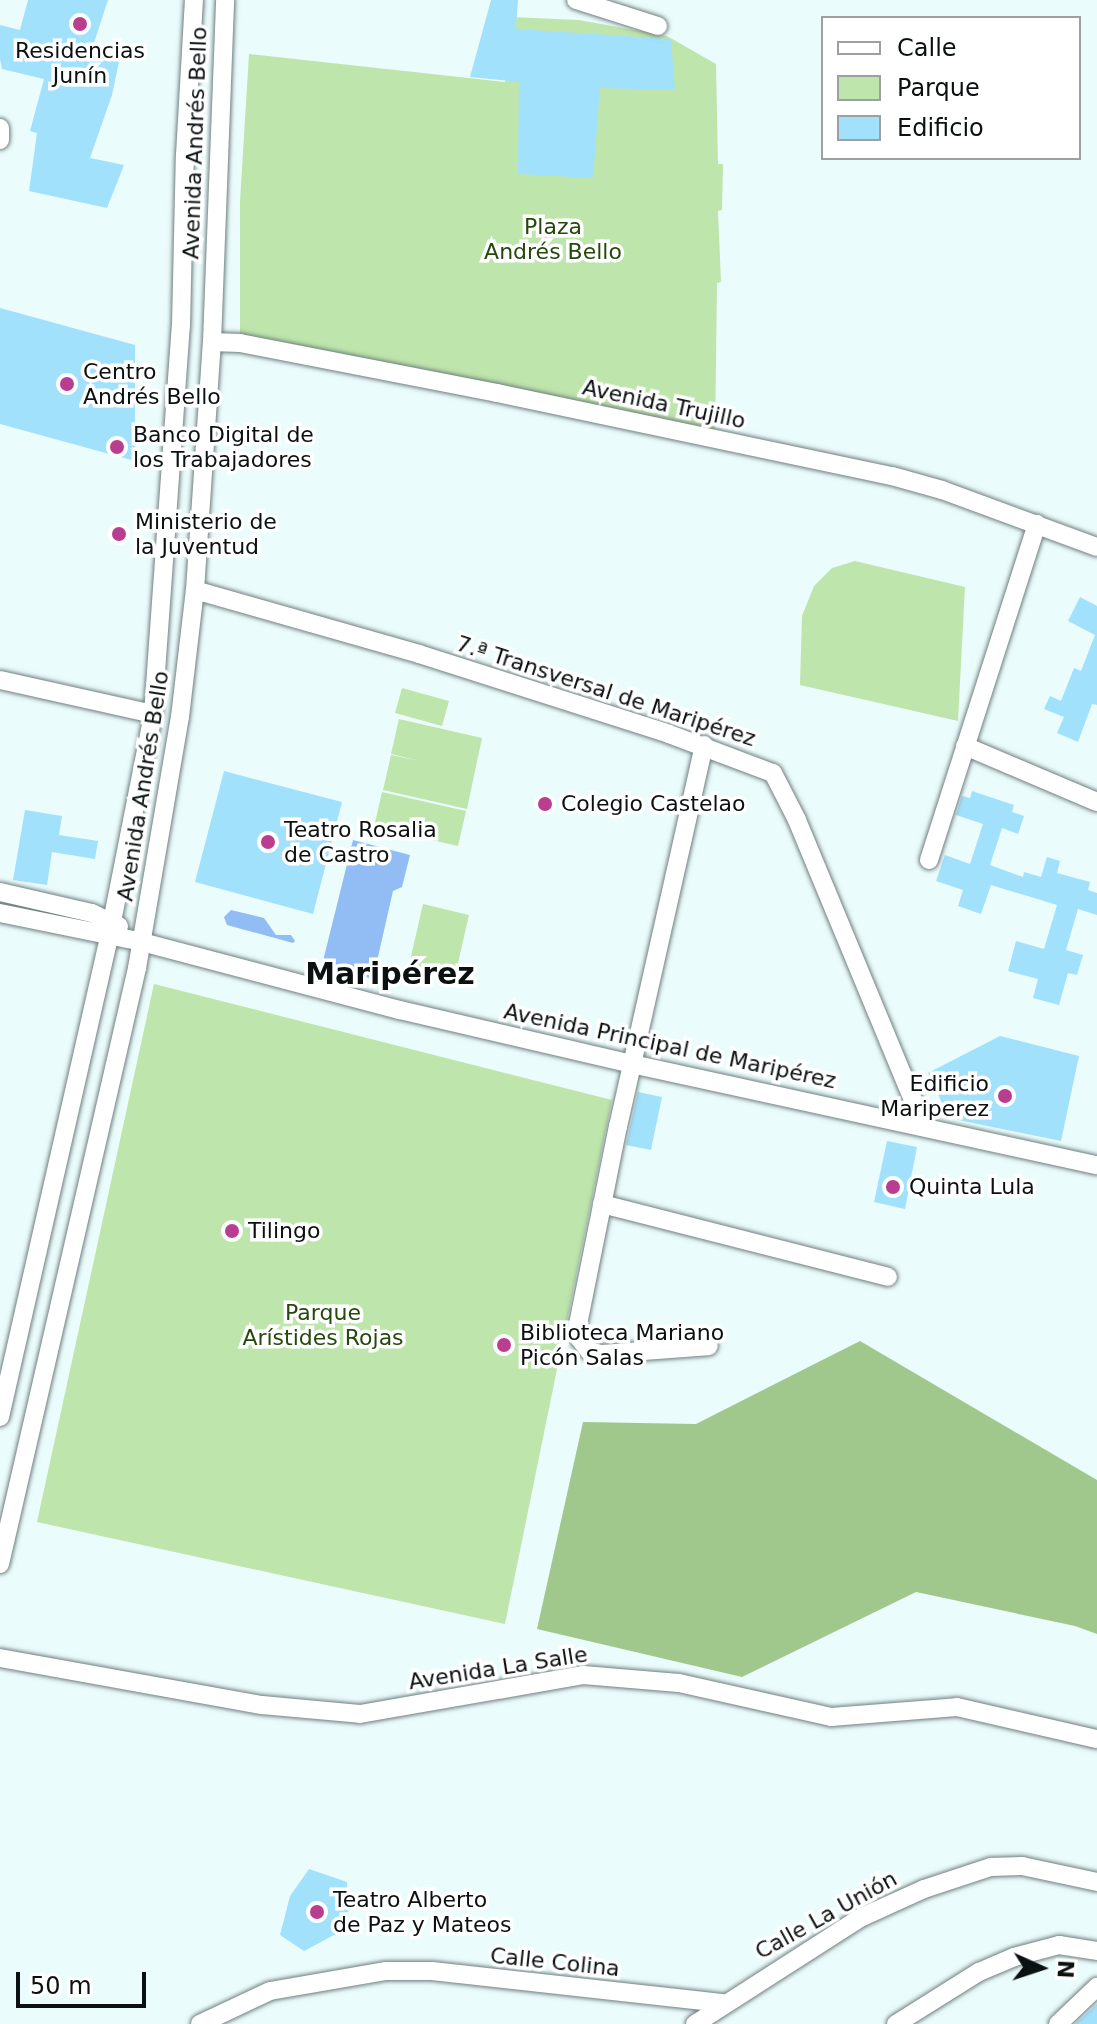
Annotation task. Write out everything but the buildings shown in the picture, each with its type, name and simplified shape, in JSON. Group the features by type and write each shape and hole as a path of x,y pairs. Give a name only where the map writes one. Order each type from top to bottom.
{"street":[{"name":"Avenida Andrés Bello","path":"0,1417 110,929 153,714 181,326 185,155 194,0"},
{"name":"Avenida Andrés Bello","path":"0,1564 142,942 180,717 195,590 212,342 225,0"},
{"path":"576,0 658,26"},
{"path":"0,128 0,140"},
{"name":"Avenida Trujillo","path":"212,342 240,343 497,393 892,476 1097,547"},
{"path":"929,860 1037,524"},
{"name":"7.ª Transversal de Maripérez","path":"195,590 419,654 704,745 773,773 797,820 923,1124"},
{"path":"0,680 153,714"},
{"path":"704,745 632,1064 578,1324 579,1338 589,1351 601,1354 709,1346"},
{"path":"965,746 1097,802"},
{"name":"Avenida Principal de Maripérez","path":"0,892 83,910 110,929 142,942 386,1007 1097,1165"},
{"name":"Avenida Principal de Maripérez","path":"0,913 110,929"},
{"path":"602,1204 888,1277"},
{"name":"Avenida La Salle","path":"0,1658 262,1705 360,1714 583,1675 679,1683 831,1717 957,1707 1097,1739"},
{"name":"Calle La Unión","path":"695,2024 723,2003 860,1918 937,1884 991,1867 1022,1866 1097,1882"},
{"path":"896,2024 979,1972 1014,1957 1059,1945 1097,1951"},
{"name":"Calle Colina","path":"200,2024 270,1991 386,1971 432,1971 723,2003"},
{"path":"1058,2024 1097,1987"},
{"path":"716,2024 723,2003"}],"green space":[{"name":"Plaza Andrés Bello","path":"511,17 579,20 667,36 716,64 718,164 723,164 722,210 718,211 721,282 717,283 715,439 240,343 240,201 249,54 505,82"},
{"path":"855,561 965,587 958,721 800,685 802,616 814,586 832,568"},
{"path":"402,688 449,701 442,726 395,713"},
{"path":"399,719 482,738 467,809 383,790 391,755 420,761 391,754"},
{"path":"382,792 466,811 458,846 374,827"},
{"path":"423,904 469,915 455,976 409,965"},
{"name":"Parque Arístides Rojas","path":"154,984 612,1100 505,1624 37,1522"},
{"path":"860,1341 1097,1480 1097,1634 1075,1626 916,1592 742,1677 537,1629 583,1422 696,1424"}],"water":[{"path":"353,840 410,855 402,887 393,891 373,979 322,965"},
{"path":"231,910 264,918 276,935 291,935 295,941 293,943 227,925 224,917"}],"place":[{"name":"Residencias Junín","path":"80,24"},
{"name":"Centro Andrés Bello","path":"67,384"},
{"name":"Banco Digital de los Trabajadores","path":"117,447"},
{"name":"Ministerio de la Juventud","path":"119,534"},
{"name":"Colegio Castelao","path":"545,804"},
{"name":"Teatro Rosalia de Castro","path":"268,842"},
{"name":"Edificio Mariperez","path":"1005,1096"},
{"name":"Quinta Lula","path":"893,1187"},
{"name":"Tilingo","path":"232,1231"},
{"name":"Biblioteca Mariano Picón Salas","path":"504,1345"},
{"name":"Teatro Alberto de Paz y Mateos","path":"317,1912"}],"district":[{"name":"Maripérez","path":"390,974"}]}
